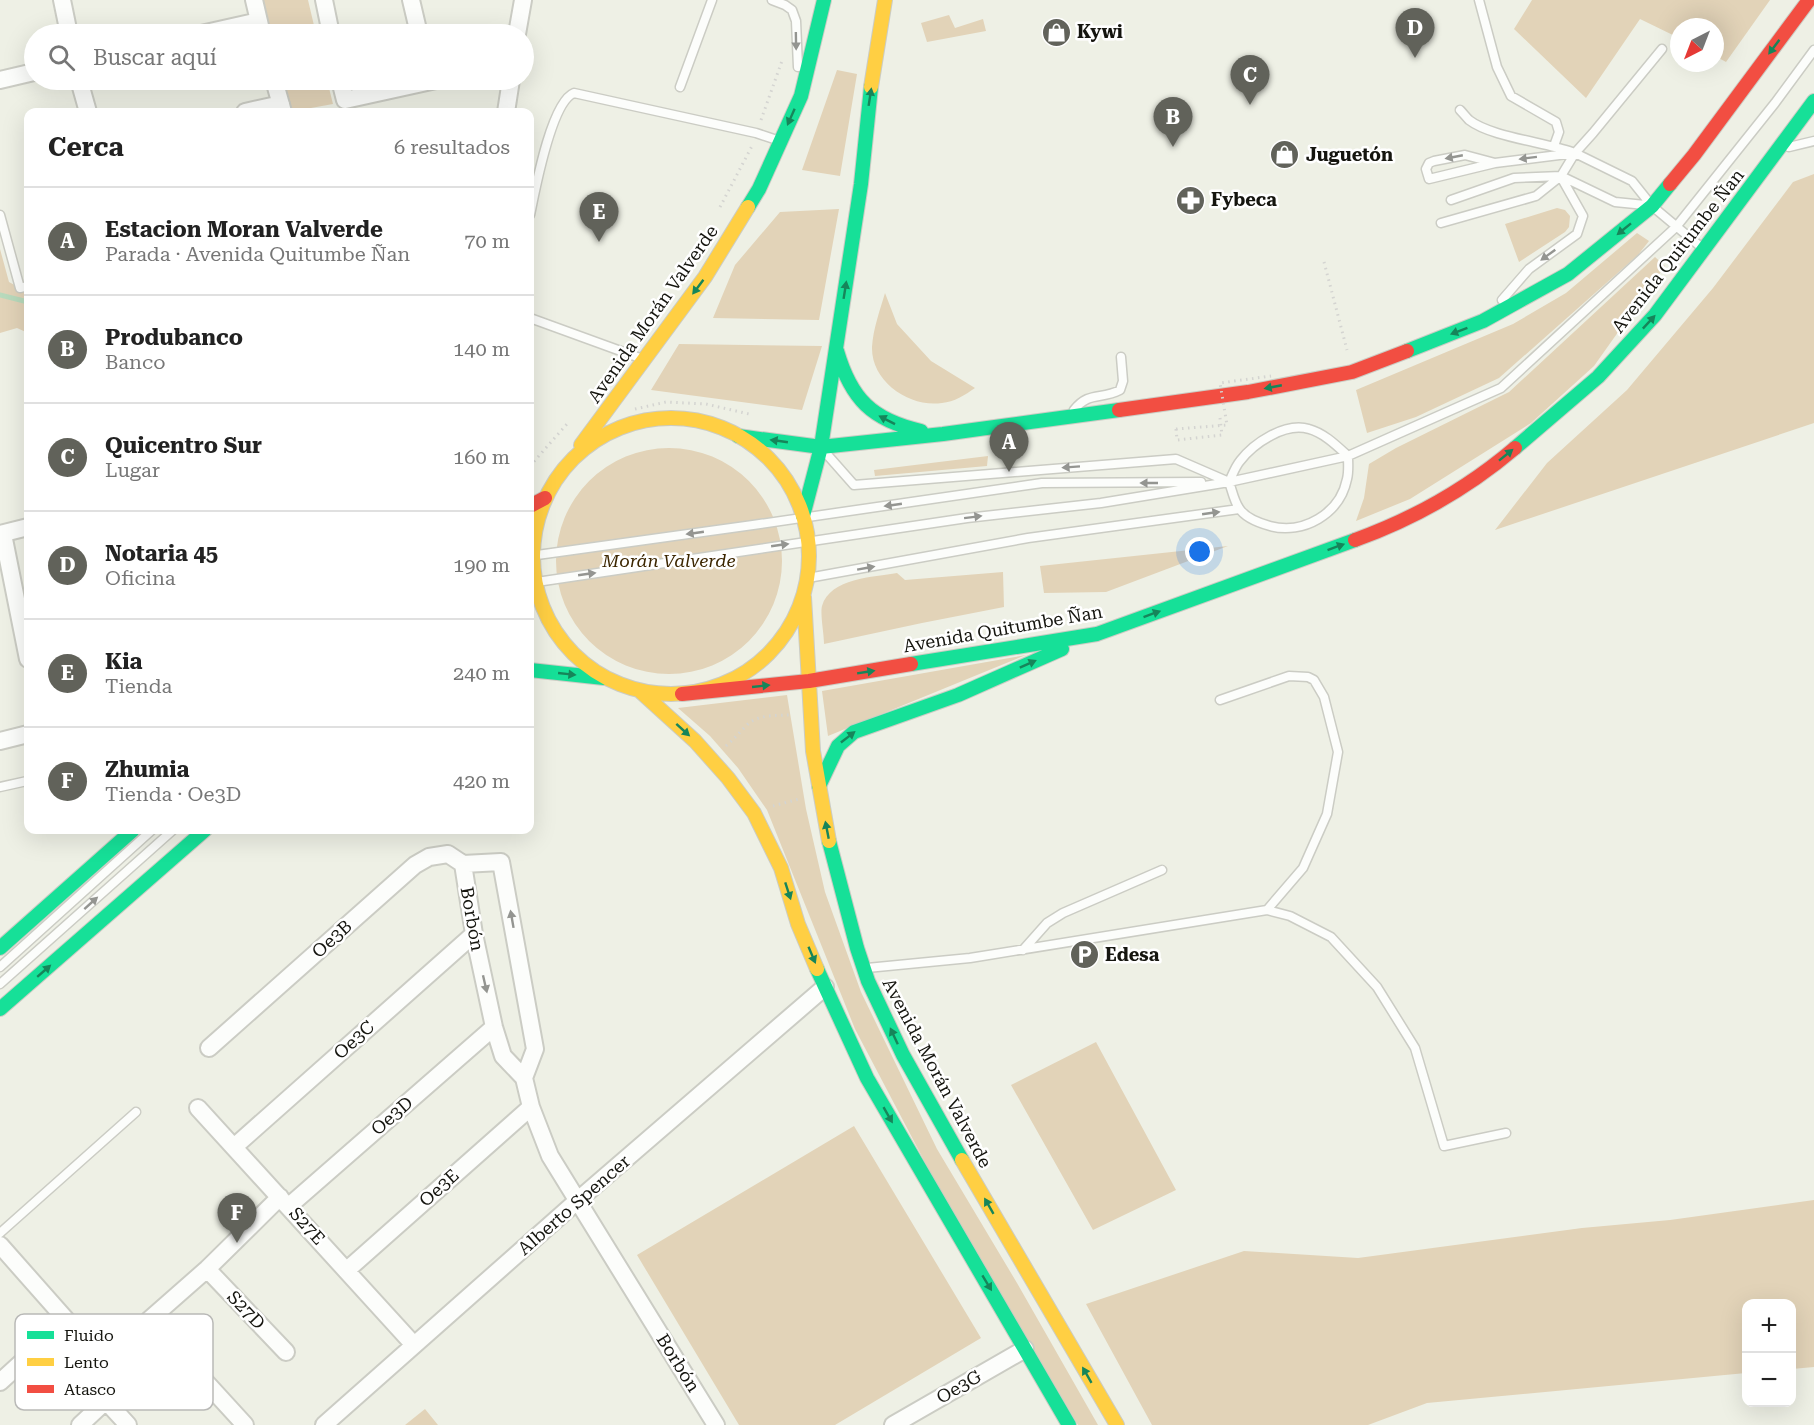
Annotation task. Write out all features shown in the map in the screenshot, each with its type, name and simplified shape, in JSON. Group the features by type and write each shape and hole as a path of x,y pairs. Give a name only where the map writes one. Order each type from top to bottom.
{"main road":[{"name":"Avenida Morán Valverde","path":"559,473 705,277 759,189 801,96 824,0"},
{"path":"804,517 820,447 836,348 861,184 868,107 885,0"},
{"path":"534,502 587,445 622,426 661,418 701,421 738,435 820,447 944,435 1248,392 1352,372 1483,321 1568,274 1652,206 1694,155 1809,0"},
{"name":"Avenida Quitumbe Ñan","path":"682,694 809,681 1097,634 1380,531 1447,497 1504,457 1598,377 1655,315 1814,102"},
{"path":"836,348 842,372 854,394 871,411 892,424 944,435"},
{"path":"534,670 604,678 640,691 682,694 722,685 758,665 786,634 804,597 808,578 809,541 804,517 789,484 767,456 738,435"},
{"path":"534,586 548,618 570,650 604,678"},
{"name":"Avenida Morán Valverde","path":"804,597 814,791 867,981 903,1055 942,1126 1117,1425"},
{"path":"814,791 838,746 854,732 958,695 1097,634"},
{"path":"640,691 695,741 728,778 754,813 781,868 798,924 867,1078 1069,1425"},
{"path":"0,948 128,834"},
{"path":"0,1009 199,834"}],"street":[{"path":"62,0 67,24"},
{"path":"254,0 260,24"},
{"path":"324,0 329,24"},
{"path":"411,0 417,24"},
{"path":"519,24 523,0"},
{"path":"0,80 24,74"},
{"path":"82,90 87,108"},
{"path":"277,90 282,108"},
{"path":"342,90 345,100 388,90"},
{"path":"507,108 509,90"},
{"path":"24,528 1,534 24,640"},
{"path":"0,741 24,735"},
{"name":"Oe3B","path":"209,1048 415,865 429,857 448,854 463,864"},
{"name":"Borbón","path":"524,1078 535,1049 501,862 463,864 474,934 494,1027 503,1056 524,1078 531,1107 550,1156 716,1425"},
{"name":"Oe3C","path":"234,1147 474,934"},
{"name":"Alberto Spencer","path":"324,1425 825,987"},
{"name":"Oe3D","path":"156,1314 284,1202 494,1027"},
{"name":"Oe3E","path":"347,1270 531,1107"},
{"name":"S27E","path":"198,1108 414,1345"},
{"path":"3,1254 60,1314"},
{"name":"S27D","path":"207,1269 286,1352"},
{"name":"Oe3G","path":"899,1424 1025,1348"},
{"path":"0,1382 15,1368"},
{"path":"213,1390 245,1425"},
{"path":"80,1425 96,1410"},
{"path":"114,1410 128,1425"}],"lane":[{"path":"680,87 712,0"},
{"path":"771,0 792,10 796,21 801,96"},
{"path":"1479,0 1497,68 1511,96 1556,123 1558,132 1554,146"},
{"path":"1441,223 1536,196 1561,176 1575,153 1662,49"},
{"path":"534,582 967,518 1101,502 1229,482 1348,456 1501,388 1676,227 1775,103 1814,50"},
{"path":"534,196 544,147 565,99 574,93 756,133 780,141"},
{"path":"1460,110 1468,120 1482,127 1575,153 1632,181 1652,206 1704,249"},
{"path":"1779,149 1814,141"},
{"path":"1495,163 1465,155 1434,161 1429,163 1426,169 1428,179 1495,163 1575,153"},
{"path":"1451,200 1514,178 1561,176 1615,202 1652,206"},
{"path":"1483,321 1529,269 1577,234 1583,216 1561,176"},
{"path":"0,215 20,288 24,287"},
{"path":"534,319 644,360"},
{"path":"1068,417 1086,398 1108,395 1120,390 1123,381 1121,357"},
{"path":"820,447 854,485 1176,459 1229,482 1239,509 1257,523 1280,529 1303,527 1323,517 1339,500 1348,479 1348,456 1334,443 1309,429 1284,429 1260,442 1239,462 1229,482"},
{"path":"534,555 1042,483 1229,482"},
{"path":"808,578 1028,538 1239,509"},
{"path":"1220,700 1289,676 1308,677 1314,680 1324,697 1338,752 1327,814 1303,867 1267,910"},
{"path":"0,787 24,782"},
{"path":"0,967 148,834"},
{"path":"0,984 169,834"},
{"path":"1023,950 1047,923 1063,913 1162,870"},
{"path":"863,968 970,958 1267,910 1290,916 1332,937 1377,987 1415,1047 1444,1146 1506,1133"},
{"path":"0,1233 136,1112"}],"path":[{"path":"716,215 749,153 784,54"},
{"path":"1324,262 1352,372"},
{"path":"1217,396 1222,435 1177,440 1176,429 1227,425 1220,383 1271,376"},
{"path":"634,409 666,402 706,404 750,414"},
{"path":"534,462 570,421"},
{"path":"710,758 735,739 749,722 763,716 811,713"},
{"path":"764,809 814,791"}],"green space":[{"path":"259,0 308,0 314,24 265,24"},
{"path":"1532,0 1770,0 1726,62 1724,61 1724,18 1670,18 1670,34 1640,19 1586,98 1514,29"},
{"path":"949,15 955,28 983,19 986,31 927,42 921,23"},
{"path":"837,70 857,74 840,176 802,170"},
{"path":"283,90 330,90 333,104 311,108 288,108"},
{"path":"1814,174 1814,423 1495,530 1547,463 1627,390 1713,288 1793,182"},
{"path":"1557,208 1565,210 1570,216 1569,227 1565,232 1519,262 1505,224"},
{"path":"839,209 819,320 713,318 735,265 780,212"},
{"path":"1637,233 1649,241 1638,255 1499,378 1416,417 1367,433 1356,390 1513,324 1566,293"},
{"path":"0,249 9,282 24,288 24,331 17,328 0,333"},
{"path":"1655,257 1665,266 1594,366 1531,423 1410,499 1356,521 1364,498 1369,464 1396,448 1509,392"},
{"path":"885,293 897,324 931,361 975,388 951,401 930,403 906,397 885,381 873,360 872,347 875,326"},
{"path":"679,344 822,346 802,410 651,390"},
{"name":"Morán Valverde","path":"669,448 691,450 722,461 749,481 769,508 780,539 782,561 780,583 769,614 749,641 722,661 691,672 669,674 647,672 616,661 589,641 569,614 558,583 556,561 558,539 569,508 589,481 616,461 647,450"},
{"path":"988,456 987,466 875,476 874,470"},
{"path":"1228,546 1106,592 1044,593 1040,566"},
{"path":"1003,572 1004,607 824,644 822,606 827,597 843,584 897,573 905,580"},
{"path":"1026,655 828,736 822,691"},
{"path":"787,695 806,809 825,892 861,992 937,1149 1098,1425 1078,1425 938,1187 855,1029 767,810 738,768 710,736 678,708"},
{"path":"1096,1042 1176,1190 1093,1230 1011,1085"},
{"path":"854,1126 981,1338 835,1425 739,1425 637,1255"},
{"path":"1814,1200 1814,1367 1796,1369 1796,1299 1742,1299 1742,1373 1427,1403 1368,1425 1152,1425 1086,1304 1244,1251 1358,1258 1582,1228 1670,1220"},
{"path":"425,1409 438,1425 405,1425"}],"waterway":[{"path":"0,295 24,301"}],"traffic: fast":[{"path":"748,207 759,189 801,96 824,0"},
{"path":"803,516 821,447 861,184 871,87"},
{"path":"1515,448 1598,377 1655,315 1814,101"},
{"path":"1407,351 1483,321 1568,274 1652,206 1670,184"},
{"path":"837,351 849,382 866,405 889,421 921,431"},
{"path":"738,436 821,447 943,434 1119,410"},
{"path":"911,664 1097,634 1355,540"},
{"path":"819,786 838,746 854,732 958,695 1062,649"},
{"path":"534,670 604,678"},
{"path":"0,948 128,834"},
{"path":"0,1009 200,834"},
{"path":"829,841 868,981 903,1055 962,1160"},
{"path":"817,969 867,1078 1069,1425"}],"traffic: slow":[{"path":"871,87 885,0"},
{"path":"581,445 705,277 748,207"},
{"path":"534,543 544,503 557,480 574,459 595,442 618,429 644,421 671,418 698,421 724,429 747,442 768,459 785,480 798,503 806,529 809,556"},
{"path":"534,569 544,609 557,632 574,653 595,670 618,683 644,691 671,694 698,691 724,683 747,670 768,653 785,632 798,609 806,583 809,556"},
{"path":"804,597 813,751 829,841"},
{"path":"640,691 695,741 728,778 754,813 781,868 798,924 817,969"},
{"path":"962,1160 1117,1425"}],"traffic: jam":[{"path":"1670,184 1809,0"},
{"path":"1119,410 1248,392 1352,372 1407,351"},
{"path":"1355,540 1377,532 1439,501 1497,463 1515,448"},
{"path":"534,504 545,498"},
{"path":"682,694 809,681 911,664"}],"place":[{"name":"Kywi","path":"1056,32"},
{"name":"Notaria 45","path":"1415,58"},
{"name":"Quicentro Sur","path":"1250,105"},
{"name":"Produbanco","path":"1173,147"},
{"name":"Juguetón","path":"1285,155"},
{"name":"Fybeca","path":"1190,200"},
{"name":"Kia","path":"599,242"},
{"name":"Estacion Moran Valverde","path":"1009,472"},
{"name":"Edesa","path":"1084,955"},
{"name":"Zhumia","path":"237,1243"}]}
